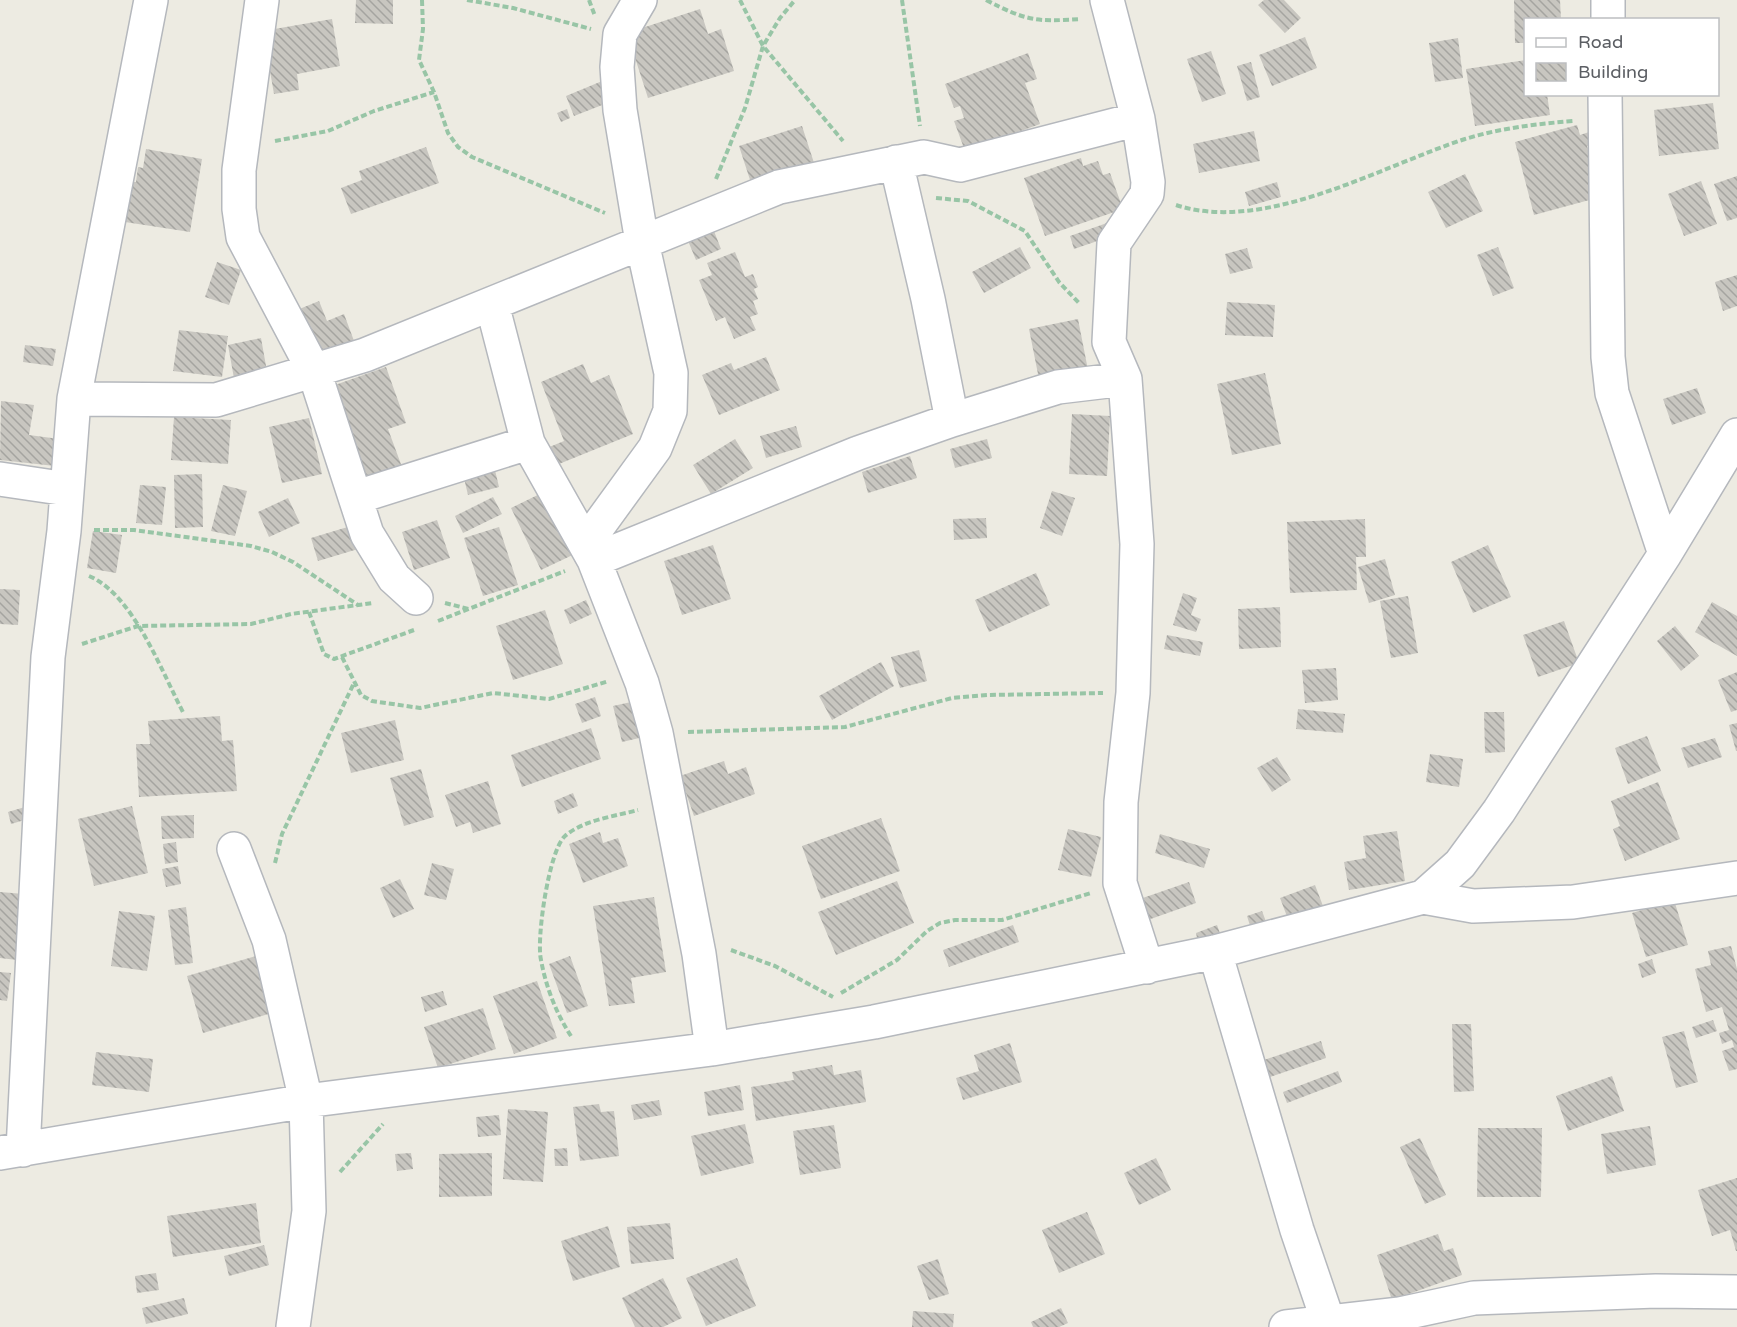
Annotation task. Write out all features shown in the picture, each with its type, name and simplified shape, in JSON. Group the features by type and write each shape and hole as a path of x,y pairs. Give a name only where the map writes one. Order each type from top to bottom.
{"street":[{"path":"151,0 74,399 64,531 48,657 11,1152 306,1101 712,1049 874,1022 1215,952 1423,897 1473,906 1573,902 1737,878"},
{"path":"262,0 239,190 243,237 315,371 368,534 394,578 416,598"},
{"path":"590,552 655,448 670,411 671,373 641,235 620,110 617,67 620,33 640,0"},
{"path":"1608,0 1608,18"},
{"path":"1109,8 1138,119 1148,182 1147,194 1114,243 1110,282 1109,342 1125,379 1137,544 1133,693 1121,802 1120,883 1147,967"},
{"path":"1604,106 1608,357 1612,393 1665,554"},
{"path":"74,399 216,400 365,355 492,304 641,235 779,187 863,169 907,169 960,165 1138,119"},
{"path":"907,169 928,299 952,420"},
{"path":"492,304 528,443 590,552 642,683 656,733 696,938 712,1049"},
{"path":"590,552 952,420 1058,387 1125,379"},
{"path":"1423,897 1460,864 1499,811 1665,554 1737,435"},
{"path":"357,497 528,443"},
{"path":"0,479 67,489"},
{"path":"234,849 256,902 286,1005 306,1101 309,1211 293,1327"},
{"path":"1215,952 1297,1230 1330,1325"},
{"path":"1286,1327 1330,1325 1400,1314 1474,1298 1656,1291 1737,1292"}],"path":[{"path":"422,0 423,29 419,60 434,92 448,132 458,147 472,157 641,235"},
{"path":"467,0 513,8 597,31 605,39 617,67"},
{"path":"740,0 763,46 829,122 863,169"},
{"path":"714,184 745,108 763,46 780,18 795,0"},
{"path":"902,0 907,169 941,199 968,201 1010,221 1025,231 1059,282 1109,342"},
{"path":"986,0 1022,18 1040,22 1109,8"},
{"path":"243,147 328,131 374,111 434,92"},
{"path":"1147,194 1198,211 1223,213 1266,209 1494,131 1604,106"},
{"path":"64,531 134,530 251,546 292,562 358,605"},
{"path":"60,567 92,578 121,602 138,626 184,714"},
{"path":"48,657 138,626 251,624 291,614 416,598 469,609"},
{"path":"342,657 354,682 367,699 404,708 420,708 493,693 549,699 615,680 642,683"},
{"path":"256,902 268,886 282,834 354,682"},
{"path":"656,733 845,726 952,698 988,695 1133,693"},
{"path":"573,1039 557,1014 540,957 547,882 558,845 566,835 582,826 669,801"},
{"path":"824,1003 897,960 927,931 940,923 955,920 1002,920 1120,883"},
{"path":"696,938 775,966 833,997"},
{"path":"309,1211 355,1153 419,1087"}],"building":[{"path":"356,0 393,0 393,24 355,23"},
{"path":"1264,0 1284,0 1301,18 1285,33 1258,5"},
{"path":"1514,0 1560,0 1561,18 1524,18 1524,43 1515,43"},
{"path":"700,9 708,34 721,29 734,71 648,98 627,33"},
{"path":"332,19 340,66 297,74 299,90 274,94 263,31"},
{"path":"1305,37 1317,68 1272,86 1259,55"},
{"path":"1458,38 1463,78 1435,82 1429,43"},
{"path":"1211,51 1226,94 1202,102 1187,59"},
{"path":"1028,53 1037,79 1025,83 1040,124 965,151 954,121 964,118 960,106 954,108 945,84"},
{"path":"1524,60 1524,96 1547,96 1550,115 1475,126 1466,69"},
{"path":"1251,62 1260,97 1247,101 1237,66"},
{"path":"607,79 615,100 574,116 566,96"},
{"path":"1713,103 1719,149 1659,156 1654,110"},
{"path":"567,109 570,118 561,122 557,113"},
{"path":"1577,125 1580,135 1589,132 1593,145 1587,146 1589,154 1595,153 1593,199 1534,215 1515,142"},
{"path":"802,126 815,166 752,186 739,146"},
{"path":"1254,131 1260,161 1199,173 1193,144"},
{"path":"426,147 439,183 351,214 341,188 362,180 359,171"},
{"path":"146,149 202,159 190,232 125,222 131,182 136,182 138,167 143,168"},
{"path":"1081,158 1083,166 1098,161 1103,175 1110,173 1123,209 1045,236 1024,178"},
{"path":"1465,174 1483,211 1446,228 1428,192"},
{"path":"1737,176 1737,218 1727,221 1714,184"},
{"path":"1701,181 1717,224 1684,236 1668,194"},
{"path":"1277,182 1281,197 1249,206 1245,192"},
{"path":"1107,223 1112,236 1074,249 1070,236"},
{"path":"712,226 721,249 696,260 686,236"},
{"path":"1020,247 1031,268 984,293 972,272"},
{"path":"1498,247 1514,288 1493,296 1477,255"},
{"path":"1247,248 1253,268 1230,274 1225,254"},
{"path":"735,252 745,277 753,274 758,287 754,289 758,299 753,301 758,314 750,317 756,330 734,339 725,317 716,321 699,280 712,275 707,263"},
{"path":"217,262 241,270 229,305 205,297"},
{"path":"1737,275 1737,306 1723,311 1715,282"},
{"path":"319,301 327,321 344,314 357,349 317,364 297,310"},
{"path":"1227,302 1275,305 1273,337 1225,335"},
{"path":"1078,319 1088,370 1039,379 1029,329"},
{"path":"179,330 228,336 222,377 173,371"},
{"path":"261,338 268,377 235,384 228,345"},
{"path":"25,345 56,349 53,366 23,362"},
{"path":"766,357 780,390 719,415 702,375 731,363 734,370"},
{"path":"583,364 591,383 609,375 633,434 554,466 547,448 564,441 541,382"},
{"path":"386,367 406,423 388,429 402,467 358,483 343,442 354,438 335,385"},
{"path":"1265,373 1281,444 1232,455 1217,384"},
{"path":"1697,388 1706,413 1672,425 1663,399"},
{"path":"1,401 34,405 29,435 59,439 55,466 0,460"},
{"path":"1072,414 1110,416 1107,476 1069,474"},
{"path":"174,417 231,420 228,464 171,460"},
{"path":"309,418 322,474 282,483 269,427"},
{"path":"796,426 802,447 766,458 760,436"},
{"path":"735,439 753,468 711,494 693,465"},
{"path":"987,439 992,458 955,468 950,449"},
{"path":"910,456 917,478 868,493 862,472"},
{"path":"494,466 499,487 468,495 463,474"},
{"path":"202,474 203,527 175,528 174,475"},
{"path":"140,485 166,487 162,525 136,523"},
{"path":"223,485 247,491 235,536 211,531"},
{"path":"550,489 581,551 541,570 511,508"},
{"path":"1052,491 1075,498 1062,536 1040,528"},
{"path":"493,497 502,514 463,533 455,516"},
{"path":"288,498 300,523 269,537 258,512"},
{"path":"986,518 987,538 954,540 953,519"},
{"path":"1365,519 1366,557 1356,557 1357,590 1290,593 1287,522"},
{"path":"437,520 450,558 414,570 402,532"},
{"path":"351,526 358,549 318,561 311,538"},
{"path":"499,527 518,585 483,596 464,538"},
{"path":"93,531 122,535 116,573 87,568"},
{"path":"713,545 731,599 682,615 664,561"},
{"path":"1488,545 1511,597 1473,613 1451,562"},
{"path":"1385,559 1395,595 1369,603 1358,567"},
{"path":"1036,573 1050,605 989,632 975,600"},
{"path":"0,589 20,590 18,625 0,624"},
{"path":"1183,593 1197,598 1191,615 1201,619 1196,632 1173,625"},
{"path":"1408,596 1418,653 1391,658 1380,601"},
{"path":"586,600 592,614 570,624 564,610"},
{"path":"1712,602 1737,616 1737,656 1695,632"},
{"path":"1280,607 1281,647 1239,649 1238,609"},
{"path":"545,610 563,664 513,680 496,626"},
{"path":"1564,621 1579,663 1538,677 1523,635"},
{"path":"1675,626 1699,656 1681,671 1657,641"},
{"path":"1167,635 1203,642 1200,656 1164,649"},
{"path":"919,650 927,681 900,688 891,657"},
{"path":"881,662 894,686 832,720 819,696"},
{"path":"1336,668 1338,700 1305,703 1302,670"},
{"path":"1737,672 1737,710 1731,712 1718,680"},
{"path":"595,697 601,716 582,723 575,704"},
{"path":"640,700 648,736 622,742 613,706"},
{"path":"1298,709 1345,714 1343,733 1296,729"},
{"path":"1484,712 1504,712 1505,752 1485,753"},
{"path":"220,716 222,741 233,740 237,791 139,797 136,744 150,744 148,721"},
{"path":"395,720 404,760 351,773 341,733"},
{"path":"1737,723 1737,751 1736,751 1729,725"},
{"path":"591,728 601,759 522,787 511,755"},
{"path":"1647,736 1661,771 1628,784 1615,748"},
{"path":"1715,738 1722,757 1688,768 1681,748"},
{"path":"1430,754 1463,759 1459,787 1426,782"},
{"path":"1277,757 1291,780 1272,792 1257,768"},
{"path":"724,761 728,774 746,767 755,794 694,816 680,776"},
{"path":"421,769 434,817 404,826 390,778"},
{"path":"488,781 501,824 473,833 470,822 456,827 445,795"},
{"path":"1658,782 1680,839 1625,861 1613,829 1620,826 1611,801"},
{"path":"573,793 578,806 558,814 554,801"},
{"path":"132,806 148,873 94,886 78,819"},
{"path":"25,807 28,819 11,824 8,812"},
{"path":"194,815 194,838 162,839 161,816"},
{"path":"881,818 900,871 821,899 802,846"},
{"path":"1068,829 1101,837 1091,877 1058,870"},
{"path":"1397,831 1405,881 1349,890 1344,862 1366,858 1363,836"},
{"path":"600,832 603,843 618,838 628,866 583,883 569,844"},
{"path":"1160,834 1210,849 1204,868 1155,853"},
{"path":"176,842 178,862 165,864 163,844"},
{"path":"432,863 454,869 446,900 424,895"},
{"path":"178,866 181,884 166,887 162,869"},
{"path":"400,879 414,909 393,918 380,888"},
{"path":"897,881 914,923 836,955 818,912"},
{"path":"1189,882 1196,903 1145,921 1137,900"},
{"path":"1315,885 1323,906 1288,919 1280,898"},
{"path":"0,892 24,894 17,960 0,958"},
{"path":"654,897 666,972 631,978 635,1003 609,1006 593,906"},
{"path":"1674,900 1688,945 1646,957 1632,913"},
{"path":"186,907 193,963 175,965 168,910"},
{"path":"119,911 155,916 147,971 111,966"},
{"path":"1262,911 1268,927 1252,932 1247,916"},
{"path":"1013,925 1019,942 949,967 943,950"},
{"path":"1217,925 1222,939 1189,941 1197,938 1196,933"},
{"path":"1731,946 1737,969 1737,1069 1729,1071 1722,1051 1734,1047 1732,1040 1722,1044 1719,1033 1729,1030 1722,1007 1706,1012 1695,969 1711,965 1708,951"},
{"path":"256,956 272,1013 203,1033 187,976"},
{"path":"570,956 588,1006 567,1013 549,964"},
{"path":"1652,959 1656,973 1642,978 1638,964"},
{"path":"0,972 11,973 7,1001 0,1000"},
{"path":"537,981 557,1038 514,1054 493,996"},
{"path":"443,991 447,1005 425,1012 421,997"},
{"path":"483,1008 496,1049 438,1068 424,1027"},
{"path":"1713,1020 1717,1031 1696,1038 1692,1027"},
{"path":"1452,1024 1471,1024 1474,1091 1454,1092"},
{"path":"1684,1031 1698,1082 1676,1088 1662,1037"},
{"path":"1321,1041 1326,1058 1270,1077 1264,1060"},
{"path":"1010,1043 1022,1082 963,1100 956,1078 979,1071 974,1055"},
{"path":"96,1052 153,1059 149,1092 92,1085"},
{"path":"832,1065 834,1075 861,1070 866,1102 756,1121 751,1087 794,1080 792,1072"},
{"path":"1338,1071 1342,1082 1287,1103 1283,1092"},
{"path":"1612,1076 1624,1111 1568,1131 1556,1096"},
{"path":"740,1085 744,1110 708,1116 704,1092"},
{"path":"659,1100 662,1115 634,1120 631,1105"},
{"path":"599,1104 601,1112 614,1111 619,1156 580,1161 573,1107"},
{"path":"508,1109 548,1112 543,1182 503,1179"},
{"path":"499,1115 501,1135 478,1137 476,1117"},
{"path":"745,1124 754,1163 701,1176 691,1136"},
{"path":"834,1125 841,1168 800,1175 793,1131"},
{"path":"1650,1126 1656,1165 1607,1174 1601,1134"},
{"path":"1478,1128 1542,1128 1541,1197 1477,1197"},
{"path":"1420,1138 1446,1195 1425,1204 1400,1147"},
{"path":"567,1148 568,1166 555,1166 554,1149"},
{"path":"411,1153 413,1169 397,1171 395,1154"},
{"path":"492,1153 492,1196 439,1197 439,1154"},
{"path":"1156,1158 1171,1190 1139,1205 1124,1173"},
{"path":"1737,1178 1736,1251 1730,1230 1712,1236 1698,1190"},
{"path":"256,1203 261,1243 173,1257 167,1216"},
{"path":"1087,1212 1105,1254 1059,1273 1042,1230"},
{"path":"670,1223 674,1259 631,1264 627,1227"},
{"path":"608,1226 620,1267 573,1281 561,1241"},
{"path":"1438,1234 1444,1251 1453,1248 1462,1275 1392,1300 1377,1255"},
{"path":"264,1245 269,1265 229,1276 224,1256"},
{"path":"737,1258 756,1306 706,1326 686,1278"},
{"path":"938,1259 949,1294 929,1300 917,1266"},
{"path":"156,1273 159,1290 137,1293 135,1276"},
{"path":"663,1278 682,1318 663,1327 635,1327 622,1298"},
{"path":"184,1298 188,1314 146,1324 142,1308"},
{"path":"1061,1308 1068,1323 1059,1327 1033,1327 1031,1322"},
{"path":"913,1311 954,1314 953,1327 912,1327"}]}
